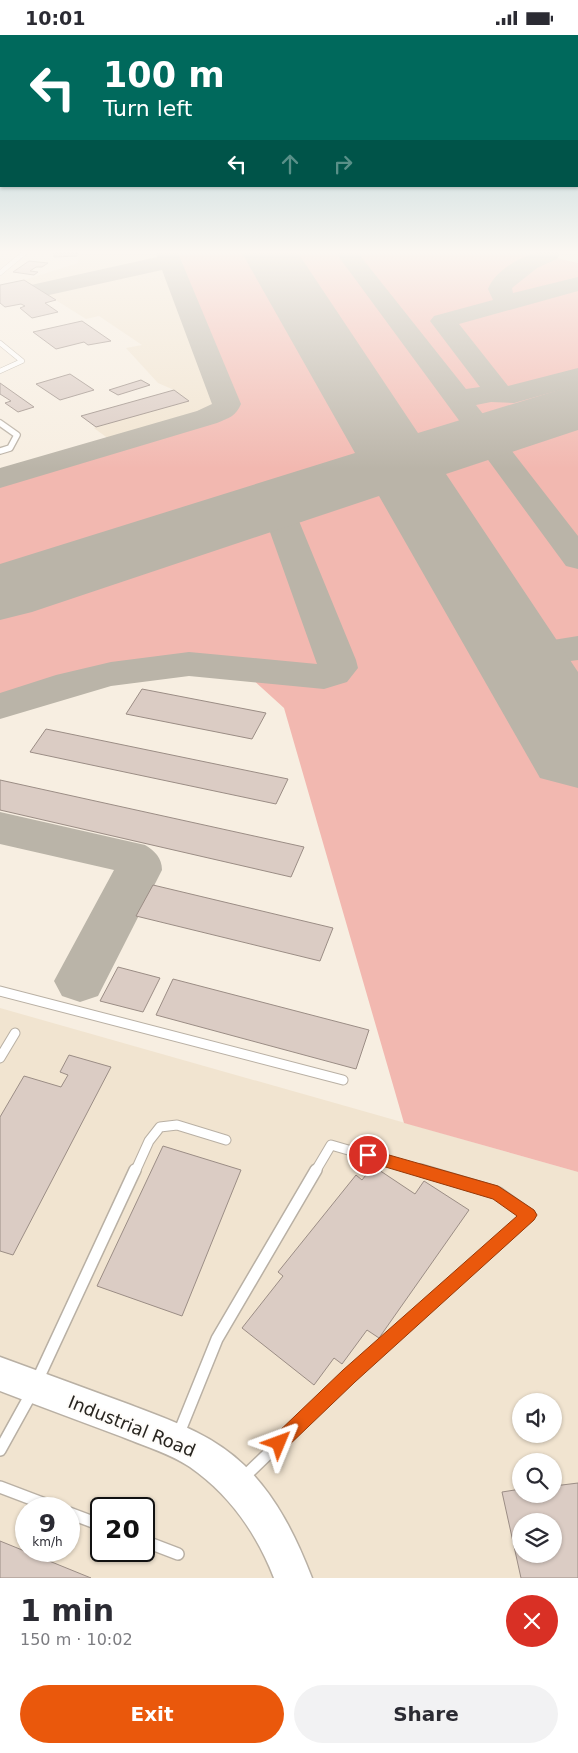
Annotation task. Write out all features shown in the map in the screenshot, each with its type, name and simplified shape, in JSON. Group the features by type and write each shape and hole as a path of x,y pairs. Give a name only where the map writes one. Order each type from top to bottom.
{"street":[{"name":"Industrial Road","path":"0,1374 176,1441 202,1455 237,1483 265,1520 278,1543 293,1578"}],"lane":[{"path":"0,343 22,361 0,371"},
{"path":"0,423 16,435 10,448 0,451"},
{"path":"0,991 343,1080"},
{"path":"0,1058 15,1033"},
{"path":"0,1450 34,1387 149,1141 160,1127 178,1125 226,1140"},
{"path":"176,1441 217,1339 331,1145 498,1193 529,1215 349,1376 237,1483"},
{"path":"0,1487 26,1497"},
{"path":"155,1545 178,1554"}],"shaded area":[{"path":"112,325 204,325 237,406 236,410 221,418 121,448 94,428 188,400 174,390 158,383 126,348 142,345"},
{"path":"204,325 578,325 578,1172 404,1123 284,708 250,677 189,664 111,674 70,684 0,706 0,479 121,448 221,418 236,410 237,405"},
{"path":"0,1008 578,1172 578,1578 0,1578"}],"building":[{"path":"64,325 88,325 111,341 88,345 84,342 56,349 33,332"},
{"path":"70,374 94,390 60,400 36,384"},
{"path":"141,380 150,385 118,395 109,390"},
{"path":"0,383 34,407 18,412 5,403 11,401 0,394"},
{"path":"174,390 189,401 96,427 81,416"},
{"path":"142,689 266,713 252,739 126,714"},
{"path":"46,729 288,779 276,804 30,752"},
{"path":"0,780 304,847 291,877 0,810"},
{"path":"153,885 333,928 320,961 136,916"},
{"path":"118,967 160,978 143,1012 100,1001"},
{"path":"173,979 369,1030 356,1069 156,1015"},
{"path":"69,1055 111,1067 13,1255 0,1251 0,1117 24,1076 61,1087 68,1075 60,1072"},
{"path":"163,1146 241,1170 182,1316 97,1286"},
{"path":"373,1166 415,1194 424,1181 469,1210 379,1338 367,1330 342,1364 334,1358 314,1385 242,1328 283,1276 278,1272 356,1175 362,1180"},
{"path":"578,1483 578,1578 521,1578 518,1563 562,1563 562,1513 512,1513 512,1537 502,1492 512,1490 512,1503 562,1503 562,1485"},
{"path":"0,1541 15,1547 15,1562 52,1562 91,1578 0,1578"}],"taxiway":[{"path":"0,478 207,417 224,410 227,404 196,325"},
{"path":"401,325 578,559"},
{"path":"446,325 498,392 466,398 456,396"},
{"path":"493,394 514,395 578,376"},
{"path":"0,706 70,684 111,674 189,664 324,677 333,674 338,668 336,660 276,504"},
{"path":"518,656 578,648"},
{"path":"0,828 128,857 138,863 138,870 80,981"}],"runway":[{"path":"314,325 400,464"},
{"path":"400,464 578,406"},
{"path":"0,593 400,464"},
{"path":"400,464 578,753"}],"route":[{"path":"279,1443 349,1376 529,1215 498,1193 368,1155"}]}
